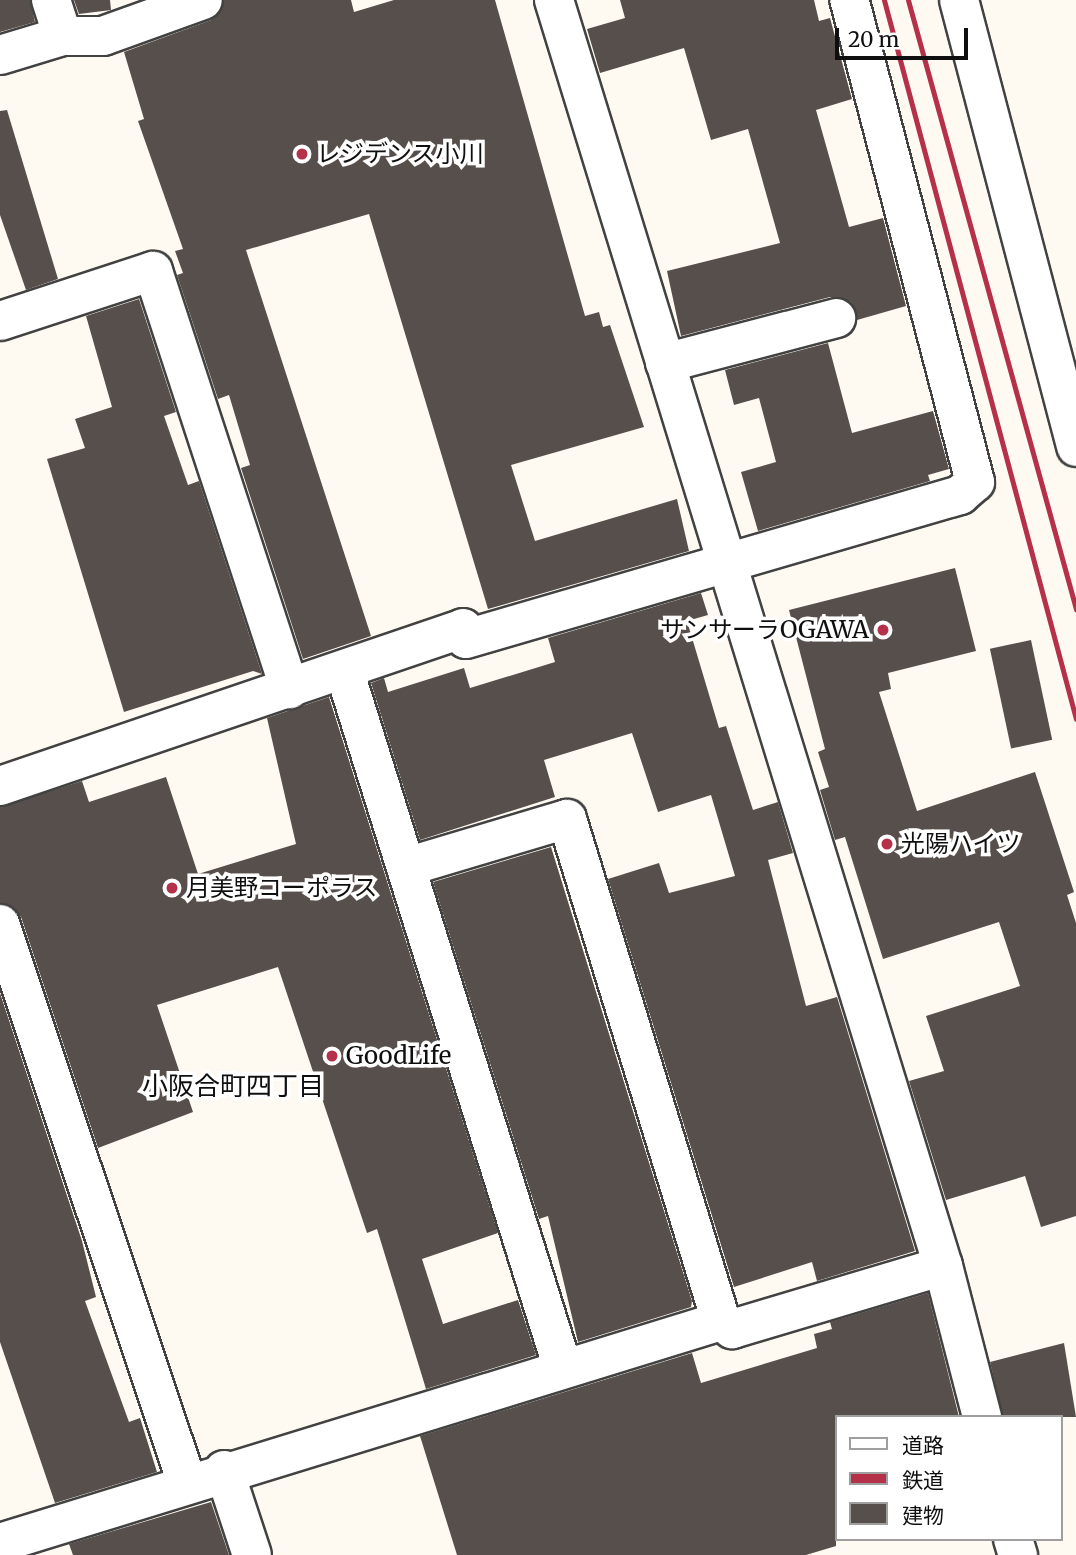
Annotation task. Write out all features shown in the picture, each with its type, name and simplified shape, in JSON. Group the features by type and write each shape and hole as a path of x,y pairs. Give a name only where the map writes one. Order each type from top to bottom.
{"street":[{"path":"51,0 62,36"},
{"path":"0,55 62,36 103,36 203,0"},
{"path":"554,0 943,1266 981,1415"},
{"path":"0,786 290,688 345,673 463,628 466,639 960,495 975,482 849,0"},
{"path":"959,0 1076,447"},
{"path":"0,321 153,271 290,688"},
{"path":"665,363 836,318"},
{"path":"345,673 563,1369"},
{"path":"406,867 567,819 721,1321 732,1329 943,1266"},
{"path":"0,924 187,1483"},
{"path":"0,1543 224,1470 721,1321"},
{"path":"224,1470 252,1555"}],"building":[{"path":"0,0 30,0 35,22 0,32"},
{"path":"74,0 110,0 111,10 79,14"},
{"path":"224,0 351,0 354,12 394,0 495,0 585,316 599,312 603,327 610,325 644,427 511,465 535,541 677,499 689,551 488,609 369,214 246,250 371,636 303,659 241,468 250,465 229,395 218,399 177,275 183,273 175,251 183,249 138,121 144,119 124,52 211,20"},
{"path":"620,0 814,0 819,21 830,18 852,99 816,110 849,227 883,218 906,306 857,320 851,302 830,297 681,336 667,271 780,243 748,129 711,140 684,48 600,73 587,29 625,18"},
{"path":"7,110 58,279 26,290 0,215 0,111"},
{"path":"139,299 176,412 164,416 188,485 199,481 262,674 253,671 124,712 47,459 85,448 75,419 112,407 86,316"},
{"path":"828,343 852,433 933,411 949,469 928,475 930,481 758,531 741,472 776,462 759,398 734,405 725,370"},
{"path":"955,568 976,651 888,673 891,689 879,692 917,811 1035,772 1074,892 1067,895 1076,923 1076,1216 1041,1227 1025,1176 946,1200 909,1081 944,1071 926,1016 1020,986 999,922 883,959 845,837 835,840 820,790 829,787 818,752 825,749 789,610"},
{"path":"701,593 708,615 687,621 719,728 726,726 753,810 778,802 793,853 768,860 806,1006 837,997 915,1251 817,1281 812,1262 734,1287 608,879 659,863 669,893 735,876 711,795 658,812 632,733 544,760 555,797 420,840 371,683 384,678 388,692 464,668 470,688 555,662 548,638"},
{"path":"1031,640 1052,740 1011,749 990,649"},
{"path":"329,697 498,1233 422,1259 443,1324 518,1300 536,1355 426,1389 377,1229 367,1233 278,967 157,1005 193,1112 98,1148 21,917 0,903 0,807 82,781 89,802 166,777 198,874 296,844 267,718"},
{"path":"551,847 692,1301 691,1307 578,1342 548,1216 539,1219 433,882"},
{"path":"0,993 82,1241 96,1297 85,1301 129,1422 140,1418 157,1472 55,1503 0,1342"},
{"path":"928,1293 958,1415 834,1415 836,1546 806,1555 457,1555 420,1436 692,1353 701,1383 817,1348 814,1334 832,1329 830,1322"},
{"path":"1064,1343 1076,1417 1003,1415 990,1362"},
{"path":"211,1502 229,1555 73,1555 69,1544"}],"railway":[{"path":"884,0 1076,719"},
{"path":"908,0 1076,609"}],"place":[{"name":"レジデンス小川","path":"302,154"},
{"name":"サンサーラOGAWA","path":"883,630"},
{"name":"光陽ハイツ","path":"887,844"},
{"name":"月美野コーポラス","path":"172,888"},
{"name":"GoodLife","path":"332,1056"}],"district":[{"name":"小阪合町四丁目","path":"233,1086"}]}
